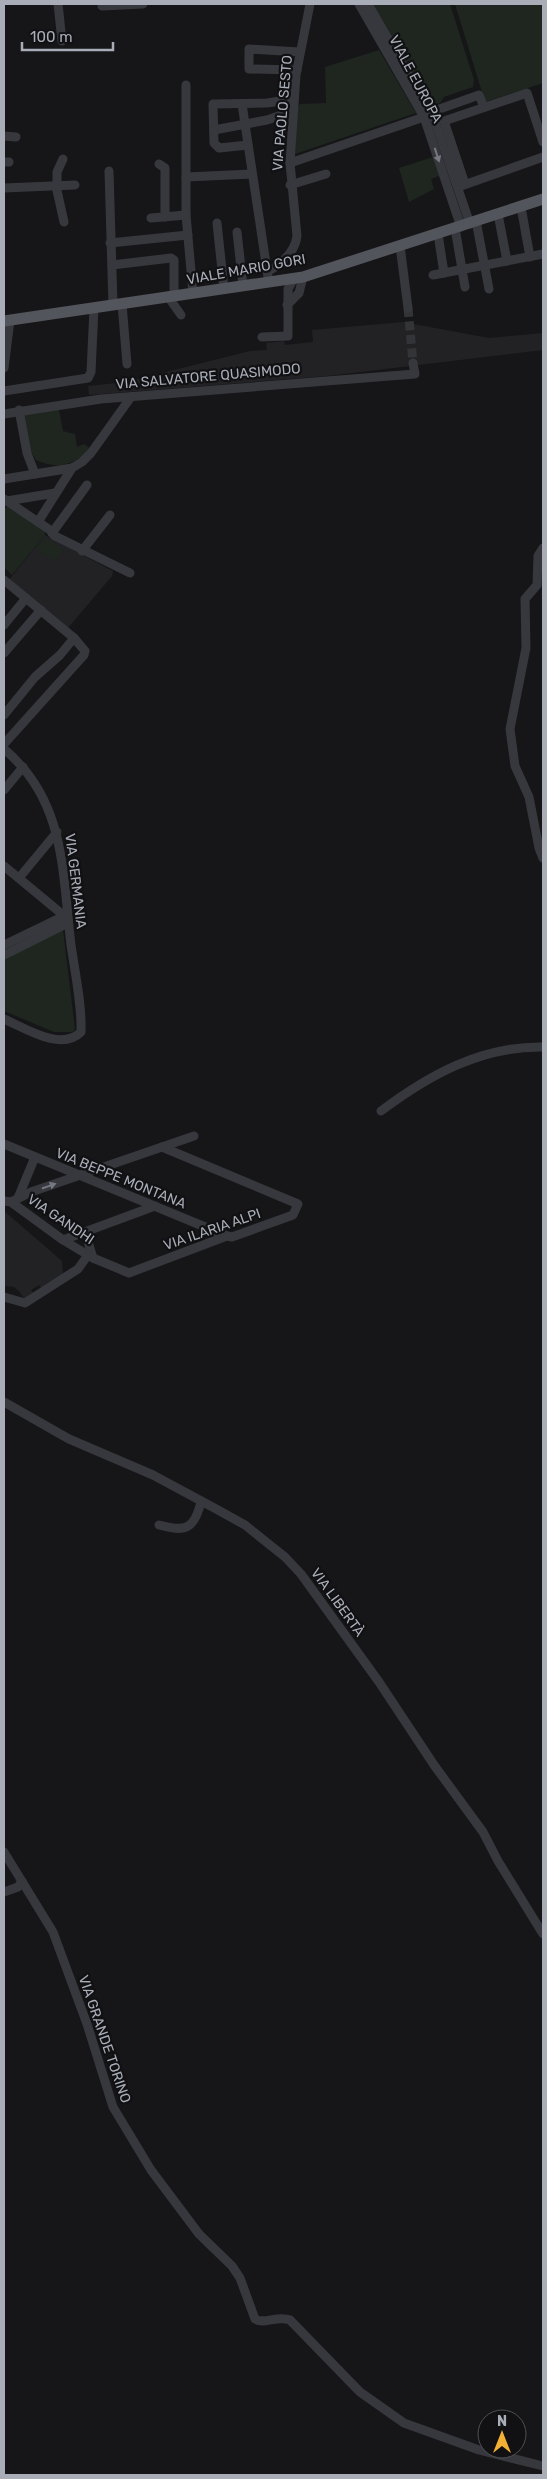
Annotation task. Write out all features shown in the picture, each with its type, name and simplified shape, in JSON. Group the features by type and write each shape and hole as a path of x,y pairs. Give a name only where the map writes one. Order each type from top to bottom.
{"main road":[{"name":"VIALE MARIO GORI","path":"7,320 243,286 270,278 294,279 543,200"}],"street":[{"path":"58,4 62,41"},
{"path":"102,6 143,4"},
{"name":"VIA PAOLO SESTO","path":"270,278 296,244 297,236 290,185 293,111 297,70 310,4"},
{"name":"VIALE EUROPA","path":"359,4 428,114 465,225"},
{"name":"VIALE EUROPA","path":"368,4 428,114 461,186 465,225"},
{"path":"297,70 250,69 249,49 300,52"},
{"path":"186,85 186,216 193,293"},
{"path":"543,142 527,93 444,120 461,186 543,157"},
{"path":"290,163 480,94 484,107"},
{"path":"248,145 219,148 214,143 213,104 274,103 294,99"},
{"path":"242,104 270,278 284,290 287,305 288,336 262,337"},
{"path":"214,130 293,111"},
{"path":"4,136 16,137"},
{"path":"64,160 57,172 56,186 64,222"},
{"path":"158,164 165,168 165,217"},
{"path":"108,171 112,265 127,364"},
{"path":"186,177 252,174"},
{"path":"290,185 326,174"},
{"path":"4,188 75,185"},
{"path":"521,207 530,257"},
{"path":"498,214 507,261"},
{"path":"151,218 186,216"},
{"path":"217,223 224,289"},
{"path":"465,225 484,265 489,289"},
{"path":"465,225 462,270 465,287"},
{"path":"237,232 243,286"},
{"path":"438,234 444,273"},
{"path":"110,243 188,235"},
{"path":"400,246 408,308"},
{"path":"433,275 543,254"},
{"path":"112,265 171,258 174,260 171,297 182,315"},
{"path":"287,305 301,289 294,279"},
{"path":"287,305 294,279"},
{"path":"4,391 88,378 91,372 94,308"},
{"path":"4,368 7,320"},
{"name":"VIA SALVATORE QUASIMODO","path":"4,414 19,410 131,397 415,374 414,363"},
{"path":"4,479 72,468 82,462 91,453 131,397"},
{"path":"19,410 27,453 35,474"},
{"path":"38,522 72,468"},
{"path":"52,533 87,485"},
{"path":"5,500 55,494"},
{"path":"5,500 55,536 82,551 130,573"},
{"path":"82,551 110,515"},
{"path":"543,548 538,556 537,585 525,599 526,648 510,729 515,766 529,797 539,848 543,858"},
{"path":"4,744 84,655 84,648 74,638 26,598 6,586"},
{"path":"4,625 26,598"},
{"path":"4,653 41,610"},
{"path":"4,716 35,677 60,655 74,638"},
{"name":"VIA GERMANIA","path":"4,749 23,767 41,793 57,832 81,1032 75,1039 57,1041 4,1019"},
{"path":"4,790 23,767"},
{"path":"18,878 57,832"},
{"path":"4,866 67,919"},
{"path":"4,945 67,919"},
{"path":"4,955 67,919"},
{"path":"381,1111 413,1087 454,1066 486,1054 524,1047 543,1047"},
{"path":"11,1200 194,1136"},
{"name":"VIA BEPPE MONTANA","path":"4,1144 227,1236"},
{"name":"VIA ILARIA ALPI","path":"129,1273 227,1236 232,1237 293,1215 298,1204 162,1147"},
{"path":"11,1200 34,1157"},
{"name":"VIA GANDHI","path":"11,1200 63,1240 91,1256 129,1273"},
{"path":"63,1240 155,1206"},
{"path":"4,1297 25,1303 78,1269 91,1256 85,1232"},
{"name":"VIA LIBERTÀ","path":"4,1402 69,1439 153,1475 245,1525 265,1539 301,1574 483,1832 498,1861 543,1934"},
{"path":"159,1525 178,1530 187,1528 196,1516 201,1502"},
{"name":"VIA GRANDE TORINO","path":"4,1852 53,1932 87,2024 113,2107 151,2170 199,2234 232,2266 240,2278 255,2319 262,2322 283,2318 290,2320 360,2392 404,2423 479,2450 543,2466"},
{"path":"4,1892 18,1887 22,1881"}],"shaded area":[{"path":"373,4 450,4 474,80 473,87 444,97 440,103 433,105"},
{"path":"455,4 543,4 543,83 485,102"},
{"path":"379,50 416,113 295,154 297,107 300,104 326,103 325,67"},
{"path":"433,157 439,176 431,179 434,189 409,202 399,168"},
{"path":"403,322 489,338 543,333 543,350 327,376 89,395 88,386 126,382 250,351 267,350 266,343 284,341 285,345 313,342 312,330"},
{"path":"59,410 63,431 75,434 77,447 84,444 91,449 72,462 51,465 36,460 30,449 24,416 26,413"},
{"path":"7,506 44,529 45,535 12,575 4,567 4,510"},
{"path":"45,535 113,571 112,576 67,629 9,580"},
{"path":"46,537 63,550 54,562 37,548"},
{"path":"63,930 75,1029 73,1032 54,1032 4,1011 4,959"},
{"path":"4,1211 62,1261 63,1275 42,1289 39,1285 31,1290 34,1294 25,1300 14,1287 4,1286"}],"tunnel":[{"path":"408,308 413,363"}]}
